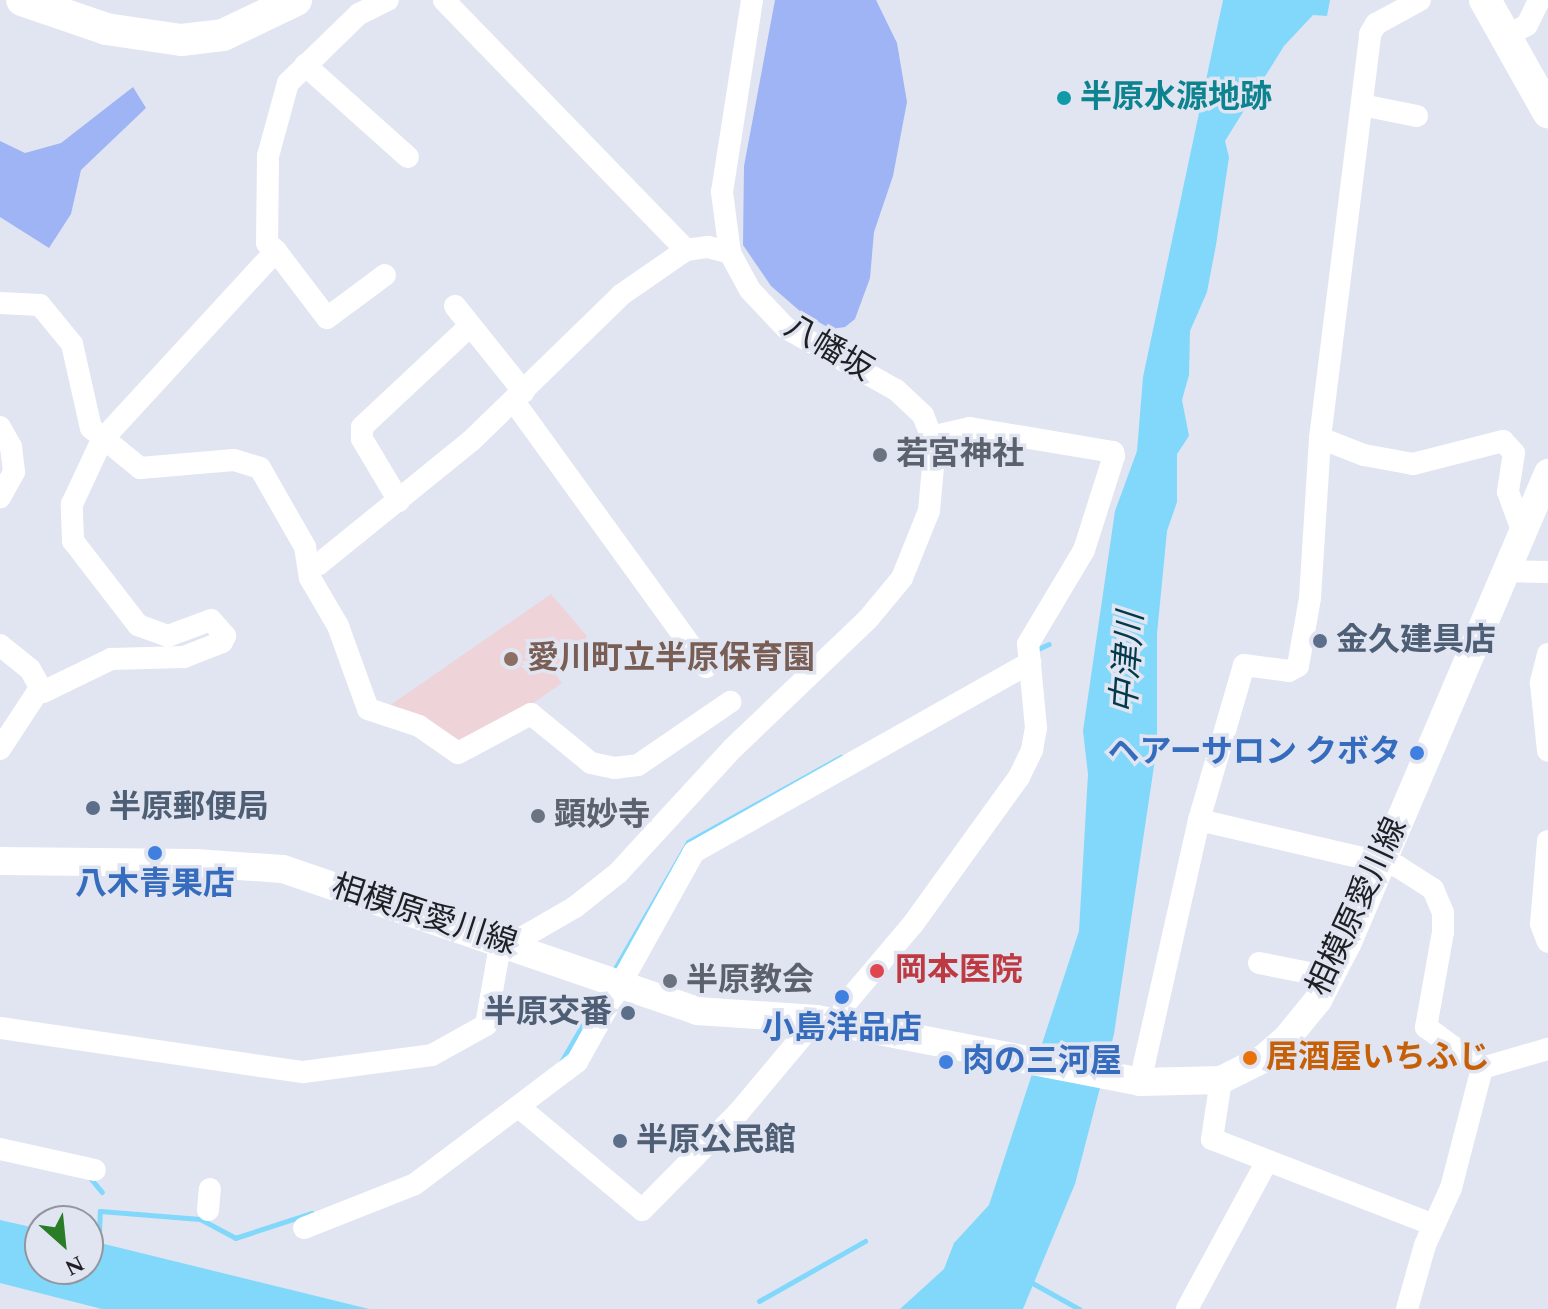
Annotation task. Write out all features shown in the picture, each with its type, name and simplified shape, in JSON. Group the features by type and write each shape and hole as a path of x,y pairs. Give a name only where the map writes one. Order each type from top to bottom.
{"highway":[{"path":"22,0 106,29 181,40 223,35 296,0"},
{"path":"1485,0 1548,112"}],"main road":[{"name":"相模原愛川線","path":"0,861 195,863 283,869 506,942 697,1011 828,1021 979,1048 1140,1082 1221,1080 1263,1059 1287,1038 1330,977 1548,473"}],"street":[{"path":"385,275 327,318 267,243 268,156 288,83 359,14 388,0"},
{"path":"444,0 686,250"},
{"path":"311,564 319,564 399,501 519,397 621,295 686,250 708,247 730,253 722,192 752,0"},
{"path":"1140,1082 1199,820 1244,665 1289,671 1298,666 1315,542 1320,438 1372,28 1420,0"},
{"path":"1506,37 1527,25 1539,0"},
{"path":"305,65 408,157"},
{"path":"1362,105 1417,116"},
{"path":"0,645 30,669 43,692 111,659 184,657 225,636 211,620 168,636 138,625 84,557 70,532 72,504 102,440 276,251"},
{"name":"八幡坂","path":"730,253 750,290 786,328 904,396 934,436"},
{"path":"0,303 40,305 72,344 79,363 85,417 102,440 140,468 252,462 280,497 311,564 310,578 338,626 368,709 419,726 458,753 531,714 591,763 614,768 638,765 730,702"},
{"path":"455,306 706,667"},
{"path":"399,501 362,439 362,427 470,326"},
{"path":"0,427 11,447 14,472 0,497"},
{"path":"0,1028 303,1072 432,1055 486,1025 506,942 575,907 618,873 722,760 891,592 914,552 929,511 934,487 934,436 970,428 1113,452 1084,550 1028,644 1036,728 1019,777 913,924 846,1003 642,1210 519,1107"},
{"path":"1320,438 1364,455 1413,464 1503,441 1514,453 1508,492 1523,533"},
{"path":"1506,571 1548,572"},
{"path":"1548,654 1541,683 1548,751"},
{"path":"304,1228 415,1184 577,1062 694,852 1030,663"},
{"path":"0,749 40,688"},
{"path":"1199,820 1380,863 1418,877 1439,900 1443,932 1426,1027 1482,1068"},
{"path":"1548,841 1541,924 1548,942"},
{"path":"1259,963 1330,977"},
{"path":"1482,1068 1548,1049"},
{"path":"1407,1309 1434,1225 1451,1188 1482,1068"},
{"path":"1221,1080 1212,1139 1434,1225"},
{"path":"0,1149 95,1170"},
{"path":"1187,1309 1267,1161"}],"shaded area":[{"path":"775,0 876,0 897,43 907,102 893,176 874,232 870,278 855,319 845,327 831,329 801,312 771,286 743,245 744,166"},
{"path":"133,87 146,108 81,170 71,214 49,248 0,217 0,141 25,153 61,143"},
{"name":"愛川町立半原保育園","path":"551,594 587,636 584,645 554,672 562,683 529,706 466,743 386,708"}],"water":[{"name":"中津川","path":"1223,0 1330,0 1327,16 1313,15 1284,46 1225,141 1229,157 1216,245 1207,292 1190,331 1189,375 1182,400 1189,436 1177,454 1177,502 1167,531 1157,634 1157,746 1114,1034 1075,1184 1023,1309 900,1309 944,1269 954,1243 989,1205 1079,931 1088,774 1083,731 1115,511 1137,451 1143,377"},
{"path":"0,1220 24,1225 24,1285 104,1285 104,1244 369,1309 102,1309 0,1283"}],"waterway":[{"path":"1036,650 1049,644"},
{"path":"613,972 688,842 841,757"},
{"path":"561,1062 604,988"},
{"path":"91,1179 102,1192"},
{"path":"104,1211 200,1219 235,1238 312,1213"},
{"path":"759,1301 865,1241"},
{"path":"1027,1280 1079,1309"}],"place":[{"name":"半原水源地跡","path":"1064,98"},
{"name":"若宮神社","path":"880,455"},
{"name":"金久建具店","path":"1320,641"},
{"name":"愛川町立半原保育園","path":"511,659"},
{"name":"ヘアーサロン クボタ","path":"1417,753"},
{"name":"半原郵便局","path":"93,808"},
{"name":"顕妙寺","path":"538,816"},
{"name":"八木青果店","path":"155,853"},
{"name":"岡本医院","path":"877,971"},
{"name":"半原教会","path":"670,981"},
{"name":"小島洋品店","path":"842,997"},
{"name":"半原交番","path":"628,1013"},
{"name":"居酒屋いちふじ","path":"1250,1058"},
{"name":"肉の三河屋","path":"946,1062"},
{"name":"半原公民館","path":"620,1141"}]}
